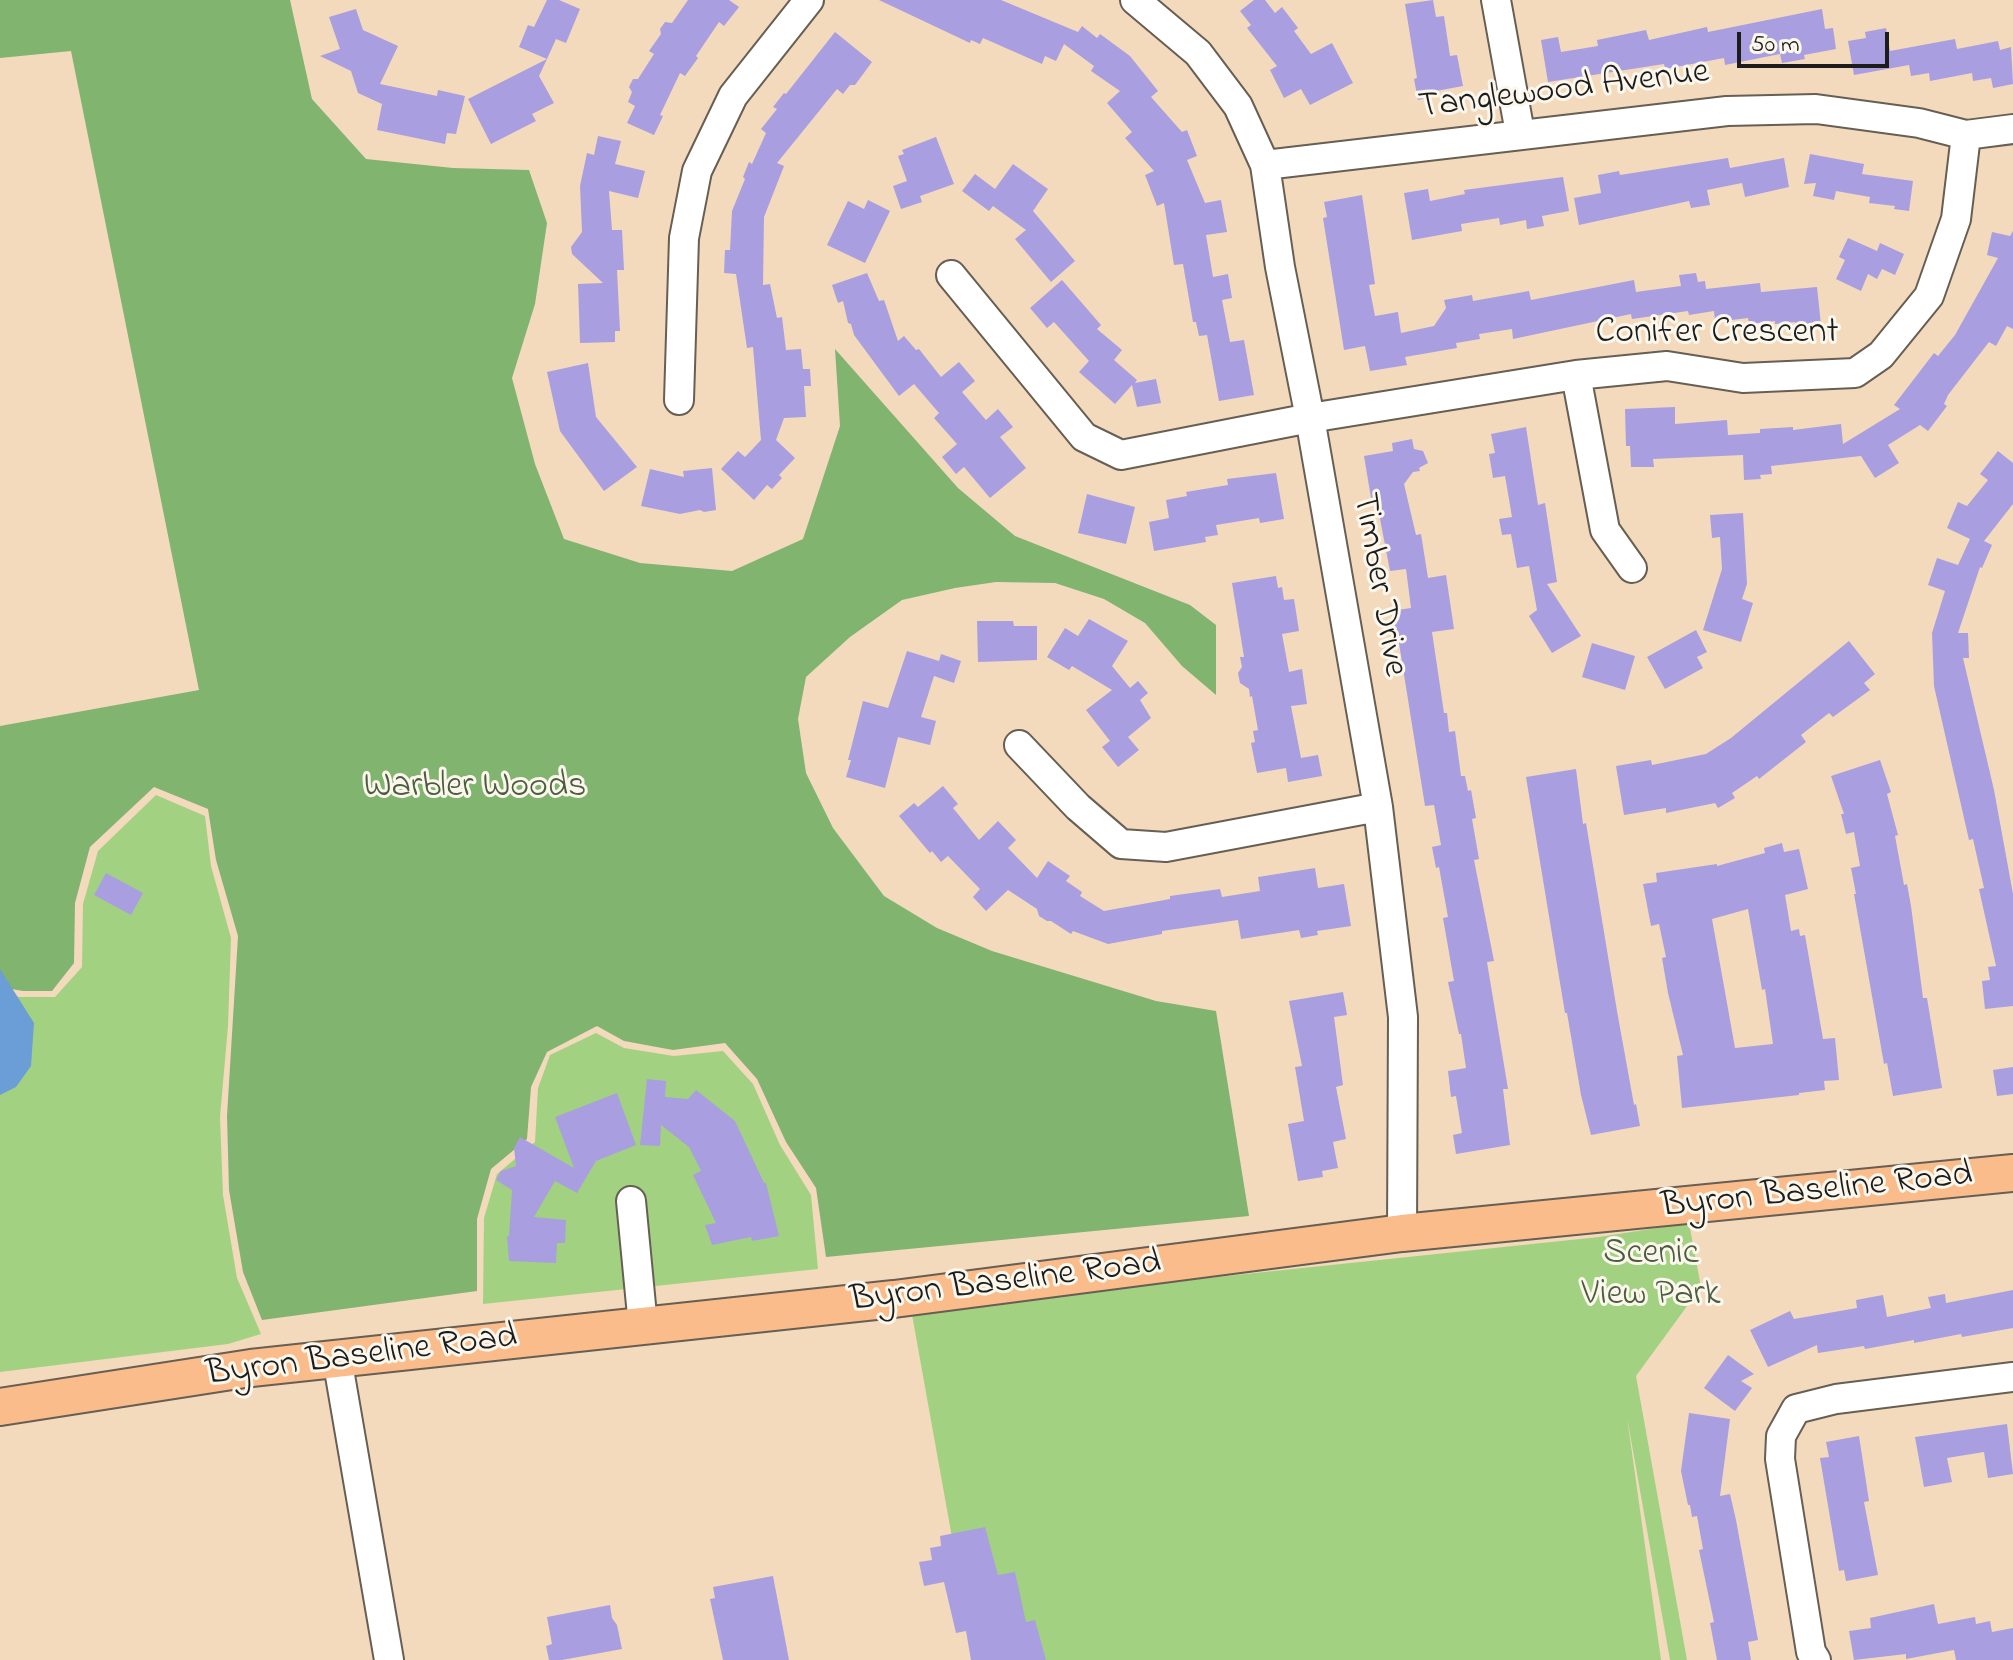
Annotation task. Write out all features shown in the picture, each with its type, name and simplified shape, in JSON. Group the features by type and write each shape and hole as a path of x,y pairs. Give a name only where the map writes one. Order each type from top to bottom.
{"main road":[{"name":"Byron Baseline Road","path":"0,1407 251,1368 894,1299 1402,1233 2013,1173"}],"street":[{"path":"679,400 684,238 697,171 733,96 809,0"},
{"name":"Timber Drive","path":"1135,0 1198,53 1238,106 1265,165 1280,267 1310,418 1378,807 1403,1017 1402,1233"},
{"path":"1496,0 1520,133"},
{"name":"Tanglewood Avenue","path":"1265,165 1727,111 1816,109 1919,123 1966,135 2013,129"},
{"name":"Conifer Crescent","path":"951,275 981,316 1084,437 1121,455 1310,418 1576,375 1667,366 1743,378 1855,373 1881,355 1929,296 1956,219 1966,135"},
{"path":"1576,375 1605,530 1632,568"},
{"path":"1019,745 1078,807 1121,844 1166,847 1378,807"},
{"path":"631,1201 643,1326"},
{"path":"337,1358 389,1660"},
{"path":"1816,1660 1811,1652 1780,1459 1781,1436 1796,1409 1836,1399 2013,1377"}],"green space":[{"name":"Warbler Woods","path":"0,0 290,0 312,99 366,159 453,168 529,170 547,223 535,304 512,378 535,464 564,539 640,563 732,571 803,539 840,426 835,349 958,488 1015,536 1190,605 1216,625 1216,695 1182,666 1145,623 1104,599 1055,583 996,582 955,588 902,600 850,637 806,677 798,719 806,773 833,828 884,896 937,928 992,951 1156,1001 1216,1011 1249,1216 826,1257 816,1188 786,1142 757,1079 725,1043 673,1050 624,1041 597,1026 547,1052 531,1087 527,1139 491,1169 477,1219 477,1291 262,1320 243,1272 229,1190 227,1116 238,936 216,860 208,809 154,787 90,847 75,903 74,963 52,991 0,987 0,726 199,690 71,51 0,58"},
{"path":"156,795 205,816 211,866 231,938 228,1026 220,1117 223,1195 237,1278 261,1334 228,1344 0,1372 0,993 20,997 55,997 82,967 83,904 98,851"},
{"path":"596,1033 624,1048 674,1056 723,1051 753,1084 780,1145 811,1195 818,1269 483,1304 484,1218 497,1174 535,1142 538,1088 550,1055"},
{"name":"Scenic View Park","path":"1689,1223 1701,1287 1636,1376 1687,1660 1670,1660 1627,1417 1661,1660 974,1660 911,1309 1599,1237"}],"water":[{"path":"0,969 34,1023 31,1066 16,1087 0,1095"}],"building":[{"path":"547,0 559,0 580,9 566,43 556,39 547,59 519,47 528,25 534,27"},
{"path":"688,0 729,0 739,7 724,26 719,22 685,76 680,73 654,135 627,123 635,106 628,102 632,92 629,87 654,54 649,51 661,34 660,29 665,22 672,23"},
{"path":"879,0 1001,0 1078,32 1082,26 1097,38 1100,34 1130,56 1158,91 1151,97 1182,132 1187,130 1197,156 1187,160 1205,203 1221,200 1227,232 1206,235 1213,277 1228,274 1232,298 1222,300 1230,342 1244,340 1254,395 1219,401 1207,335 1199,336 1196,322 1193,322 1183,264 1174,265 1164,203 1157,206 1145,175 1154,171 1125,138 1132,132 1107,103 1120,91 1091,71 1094,66 1064,44 1056,61 1045,56 1042,64 983,38 980,44 971,40 970,43"},
{"path":"1254,0 1265,0 1275,13 1282,7 1298,28 1294,31 1311,54 1332,43 1353,83 1310,105 1301,89 1284,98 1270,70 1277,66 1247,28 1251,25 1240,11"},
{"path":"1433,0 1436,17 1444,16 1450,56 1457,55 1463,86 1436,91 1437,96 1418,100 1405,4"},
{"path":"356,9 363,30 398,46 380,84 437,96 438,90 465,96 456,134 447,133 445,144 377,130 382,104 358,93 351,71 320,56 340,49 329,17"},
{"path":"1822,9 1825,29 1833,28 1836,49 1804,55 1805,59 1782,63 1780,54 1725,65 1724,58 1665,69 1664,64 1548,82 1541,40 1558,37 1561,52 1598,46 1597,40 1646,30 1649,40 1707,27 1708,32"},
{"path":"1886,28 1890,51 1955,39 1957,49 1998,41 2000,50 2011,47 2013,84 1993,88 1991,78 1973,81 1972,73 1930,81 1929,73 1911,76 1909,65 1854,75 1848,41 1866,38 1865,32"},
{"path":"835,32 872,62 855,85 850,85 843,94 837,89 777,163 784,166 764,217 763,285 770,284 777,318 782,317 786,350 801,349 803,369 810,369 811,386 804,386 806,417 784,418 776,440 795,458 779,475 782,478 772,489 767,485 754,500 721,469 738,451 745,457 761,440 753,347 747,348 736,274 724,273 725,250 730,250 732,211 745,179 743,177 766,133 761,129 777,109 773,107"},
{"path":"547,59 539,76 554,103 532,114 536,121 491,144 468,99"},
{"path":"598,136 621,141 615,164 645,171 638,198 609,191 612,230 622,230 624,270 617,270 620,331 615,331 615,342 580,343 578,284 603,283 572,254 571,247 582,232 580,186 587,153 594,155"},
{"path":"936,137 954,184 920,196 922,202 901,209 893,186 907,181 898,156 904,154 902,150"},
{"path":"1810,154 1864,164 1862,174 1913,181 1909,211 1869,203 1870,197 1836,191 1834,200 1813,196 1816,183 1804,184"},
{"path":"1728,158 1730,168 1784,158 1789,187 1745,197 1742,183 1707,190 1710,205 1691,208 1689,201 1579,225 1574,198 1601,193 1598,175 1619,171 1620,175"},
{"path":"1013,164 1048,189 1033,211 1075,261 1051,282 1015,239 1026,230 993,206 989,211 962,191 975,174 995,189"},
{"path":"1563,177 1569,211 1542,216 1544,226 1527,229 1526,220 1500,225 1499,218 1461,224 1462,231 1412,240 1404,193 1428,189 1430,201 1465,194 1464,190"},
{"path":"1362,195 1375,284 1369,285 1375,316 1398,312 1401,333 1434,326 1446,308 1444,300 1472,295 1473,301 1529,291 1531,300 1634,280 1636,292 1681,286 1679,275 1696,273 1698,282 1705,281 1706,289 1760,283 1761,292 1817,287 1821,325 1795,327 1795,322 1775,324 1775,321 1749,324 1748,318 1715,322 1714,311 1689,315 1688,311 1632,319 1631,314 1513,339 1512,329 1479,334 1480,339 1456,343 1457,348 1405,357 1407,365 1370,371 1365,346 1344,350 1323,218 1327,217 1324,202"},
{"path":"868,200 890,211 865,263 827,245 848,201 864,209"},
{"path":"2013,231 2013,329 2007,326 1996,346 1989,342 1948,395 1944,404 1947,406 1928,431 1920,425 1888,445 1899,463 1875,478 1861,456 1771,466 1772,474 1760,475 1761,479 1744,480 1743,455 1653,459 1654,467 1631,467 1630,446 1626,446 1625,409 1675,407 1675,424 1727,420 1728,435 1760,433 1760,429 1793,427 1793,430 1841,424 1843,444 1900,409 1894,405 1934,353 1938,356 1955,335 1998,258 1987,255 1992,232 2010,236"},
{"path":"1848,238 1877,251 1880,243 1904,254 1895,275 1882,269 1877,279 1868,274 1861,291 1836,279 1845,260 1839,257"},
{"path":"867,273 879,301 884,300 898,341 904,336 916,350 919,349 941,377 959,362 975,381 962,392 986,420 998,409 1013,427 1000,437 1026,468 990,498 964,467 956,474 942,457 957,444 934,418 939,413 914,384 899,396 854,335 843,301 838,303 832,285"},
{"path":"1062,280 1101,325 1097,329 1122,350 1114,360 1137,380 1135,383 1156,379 1161,403 1137,407 1132,385 1115,404 1079,372 1089,361 1054,322 1047,328 1030,308"},
{"path":"588,363 596,417 637,467 604,491 560,431 547,372"},
{"path":"1526,427 1538,505 1545,503 1557,582 1547,584 1581,636 1552,653 1529,616 1537,610 1529,566 1517,568 1511,534 1502,535 1499,519 1512,517 1505,476 1493,478 1489,454 1495,453 1491,434"},
{"path":"1412,439 1414,449 1423,451 1428,463 1419,468 1420,471 1413,472 1404,484 1416,535 1421,534 1428,578 1446,575 1454,629 1432,632 1444,713 1447,713 1449,732 1455,731 1461,776 1465,776 1468,791 1471,790 1476,818 1472,819 1479,859 1474,860 1494,961 1487,962 1508,1089 1503,1089 1510,1145 1456,1154 1453,1135 1462,1133 1456,1096 1451,1097 1448,1071 1466,1068 1448,982 1454,981 1443,918 1448,917 1432,847 1441,845 1434,805 1425,806 1398,637 1395,637 1391,611 1411,608 1406,569 1390,571 1377,503 1372,504 1364,456 1393,451 1392,443"},
{"path":"1998,451 2013,463 2013,504 1984,541 1992,545 1980,567 1958,633 1968,633 1969,658 1963,658 1994,790 2013,894 2013,1006 1985,1009 1982,981 1990,980 1988,967 1996,966 1979,889 1984,888 1973,839 1969,840 1934,686 1932,633 1945,591 1928,585 1937,558 1958,565 1970,539 1947,528 1958,502 1967,506 1988,480 1980,474"},
{"path":"712,468 716,510 680,514 641,506 650,469 684,477 683,471"},
{"path":"1276,473 1284,519 1260,523 1259,518 1216,525 1218,535 1205,537 1206,542 1154,551 1149,522 1169,518 1166,500 1187,496 1186,492 1228,485 1227,479"},
{"path":"1087,494 1135,507 1126,544 1078,533"},
{"path":"1743,513 1747,584 1742,599 1753,603 1741,642 1703,630 1722,569 1720,537 1712,538 1710,515"},
{"path":"1276,576 1284,600 1294,599 1299,631 1282,634 1289,672 1302,669 1307,704 1291,706 1301,758 1318,755 1322,776 1288,782 1286,768 1257,773 1251,743 1255,742 1253,731 1258,730 1252,696 1249,689 1240,683 1238,673 1242,667 1240,657 1244,657 1232,583"},
{"path":"1089,619 1128,641 1112,666 1130,688 1138,681 1148,693 1140,700 1151,718 1128,737 1139,750 1118,767 1102,747 1110,741 1086,710 1112,690 1072,666 1069,670 1047,657 1065,628 1078,636"},
{"path":"977,621 1013,621 1014,626 1037,626 1037,660 978,662"},
{"path":"1696,630 1707,652 1697,657 1703,668 1665,689 1647,657"},
{"path":"1849,641 1875,674 1864,683 1870,690 1833,717 1829,713 1801,735 1806,742 1759,779 1757,776 1732,793 1735,798 1718,808 1715,803 1666,813 1666,808 1624,815 1616,766 1651,760 1652,765 1706,754 1731,738"},
{"path":"1592,643 1635,656 1625,690 1582,677"},
{"path":"907,651 939,661 941,654 961,661 954,683 934,676 921,717 936,721 930,745 898,737 885,788 846,777 863,701 888,708"},
{"path":"1880,760 1891,792 1887,794 1898,835 1895,836 1911,906 1923,998 1927,998 1942,1088 1893,1096 1887,1063 1884,1064 1854,894 1851,868 1860,866 1854,832 1846,834 1841,814 1844,814 1831,776"},
{"path":"1576,769 1583,824 1586,823 1617,1011 1640,1126 1591,1135 1565,1013 1526,777"},
{"path":"943,786 958,804 953,808 979,840 998,821 1016,840 1008,848 1037,878 1048,861 1070,876 1066,881 1082,892 1080,896 1104,911 1170,899 1170,896 1220,889 1222,897 1260,891 1258,877 1315,868 1318,888 1344,884 1351,926 1317,931 1318,935 1301,938 1299,930 1241,939 1238,920 1162,931 1162,934 1108,944 1073,931 1071,934 1039,916 1037,909 1008,890 986,911 973,897 980,889 948,856 941,862 932,851 930,853 899,816 914,803 918,807"},
{"path":"1782,843 1784,852 1799,849 1808,889 1785,895 1791,931 1799,929 1800,936 1805,935 1823,1039 1835,1038 1839,1080 1824,1081 1825,1090 1799,1095 1682,1108 1677,1056 1683,1055 1668,993 1662,958 1666,957 1659,924 1651,926 1643,884 1657,882 1656,873 1717,866 1765,853 1764,848","holes":["1748,909 1762,990 1765,989 1773,1044 1735,1048 1712,919"]},
{"path":"106,873 143,893 131,915 94,895"},
{"path":"1343,992 1347,1015 1334,1017 1343,1085 1336,1087 1346,1139 1333,1142 1338,1168 1322,1171 1323,1177 1298,1181 1288,1124 1304,1121 1295,1067 1302,1066 1289,1001"},
{"path":"2013,1067 2013,1094 1997,1096 1993,1070"},
{"path":"647,1079 666,1081 665,1097 688,1099 696,1090 735,1121 766,1183 779,1236 752,1241 751,1237 712,1245 705,1225 716,1223 693,1175 701,1171 689,1147 661,1125 660,1146 640,1145"},
{"path":"617,1093 636,1145 596,1161 577,1193 555,1181 534,1217 566,1220 565,1243 557,1243 556,1263 509,1261 507,1236 512,1190 496,1180 501,1171 516,1166 514,1148 520,1137 574,1168 555,1117"},
{"path":"2013,1290 2013,1328 1865,1349 1864,1346 1818,1353 1817,1345 1768,1367 1750,1330 1790,1311 1794,1319 1857,1308 1856,1300 1883,1295 1887,1317 1931,1308 1928,1297 1945,1294 1946,1303"},
{"path":"1728,1355 1754,1374 1741,1381 1752,1388 1735,1411 1704,1388"},
{"path":"1689,1413 1730,1419 1720,1496 1730,1494 1736,1520 1758,1640 1748,1642 1751,1660 1717,1660 1710,1623 1714,1622 1699,1550 1703,1549 1697,1516 1692,1517 1681,1471"},
{"path":"2007,1424 2013,1474 1988,1478 1984,1452 1947,1458 1952,1482 1924,1487 1915,1437"},
{"path":"1859,1436 1869,1501 1864,1502 1878,1575 1846,1581 1844,1570 1839,1571 1820,1458 1829,1457 1826,1442"},
{"path":"985,1527 998,1575 1015,1572 1026,1622 1035,1620 1046,1660 971,1660 966,1631 956,1633 944,1582 924,1586 919,1562 932,1560 930,1548 941,1546 940,1536"},
{"path":"773,1576 789,1660 723,1660 710,1599 715,1598 713,1587"},
{"path":"1934,1604 1938,1624 1975,1617 1976,1624 1990,1621 1992,1632 2013,1628 2013,1660 1956,1660 1954,1650 1906,1659 1906,1654 1854,1660 1849,1631 1871,1628 1870,1618"},
{"path":"610,1605 622,1649 549,1660 546,1646 552,1644 547,1617"}]}
